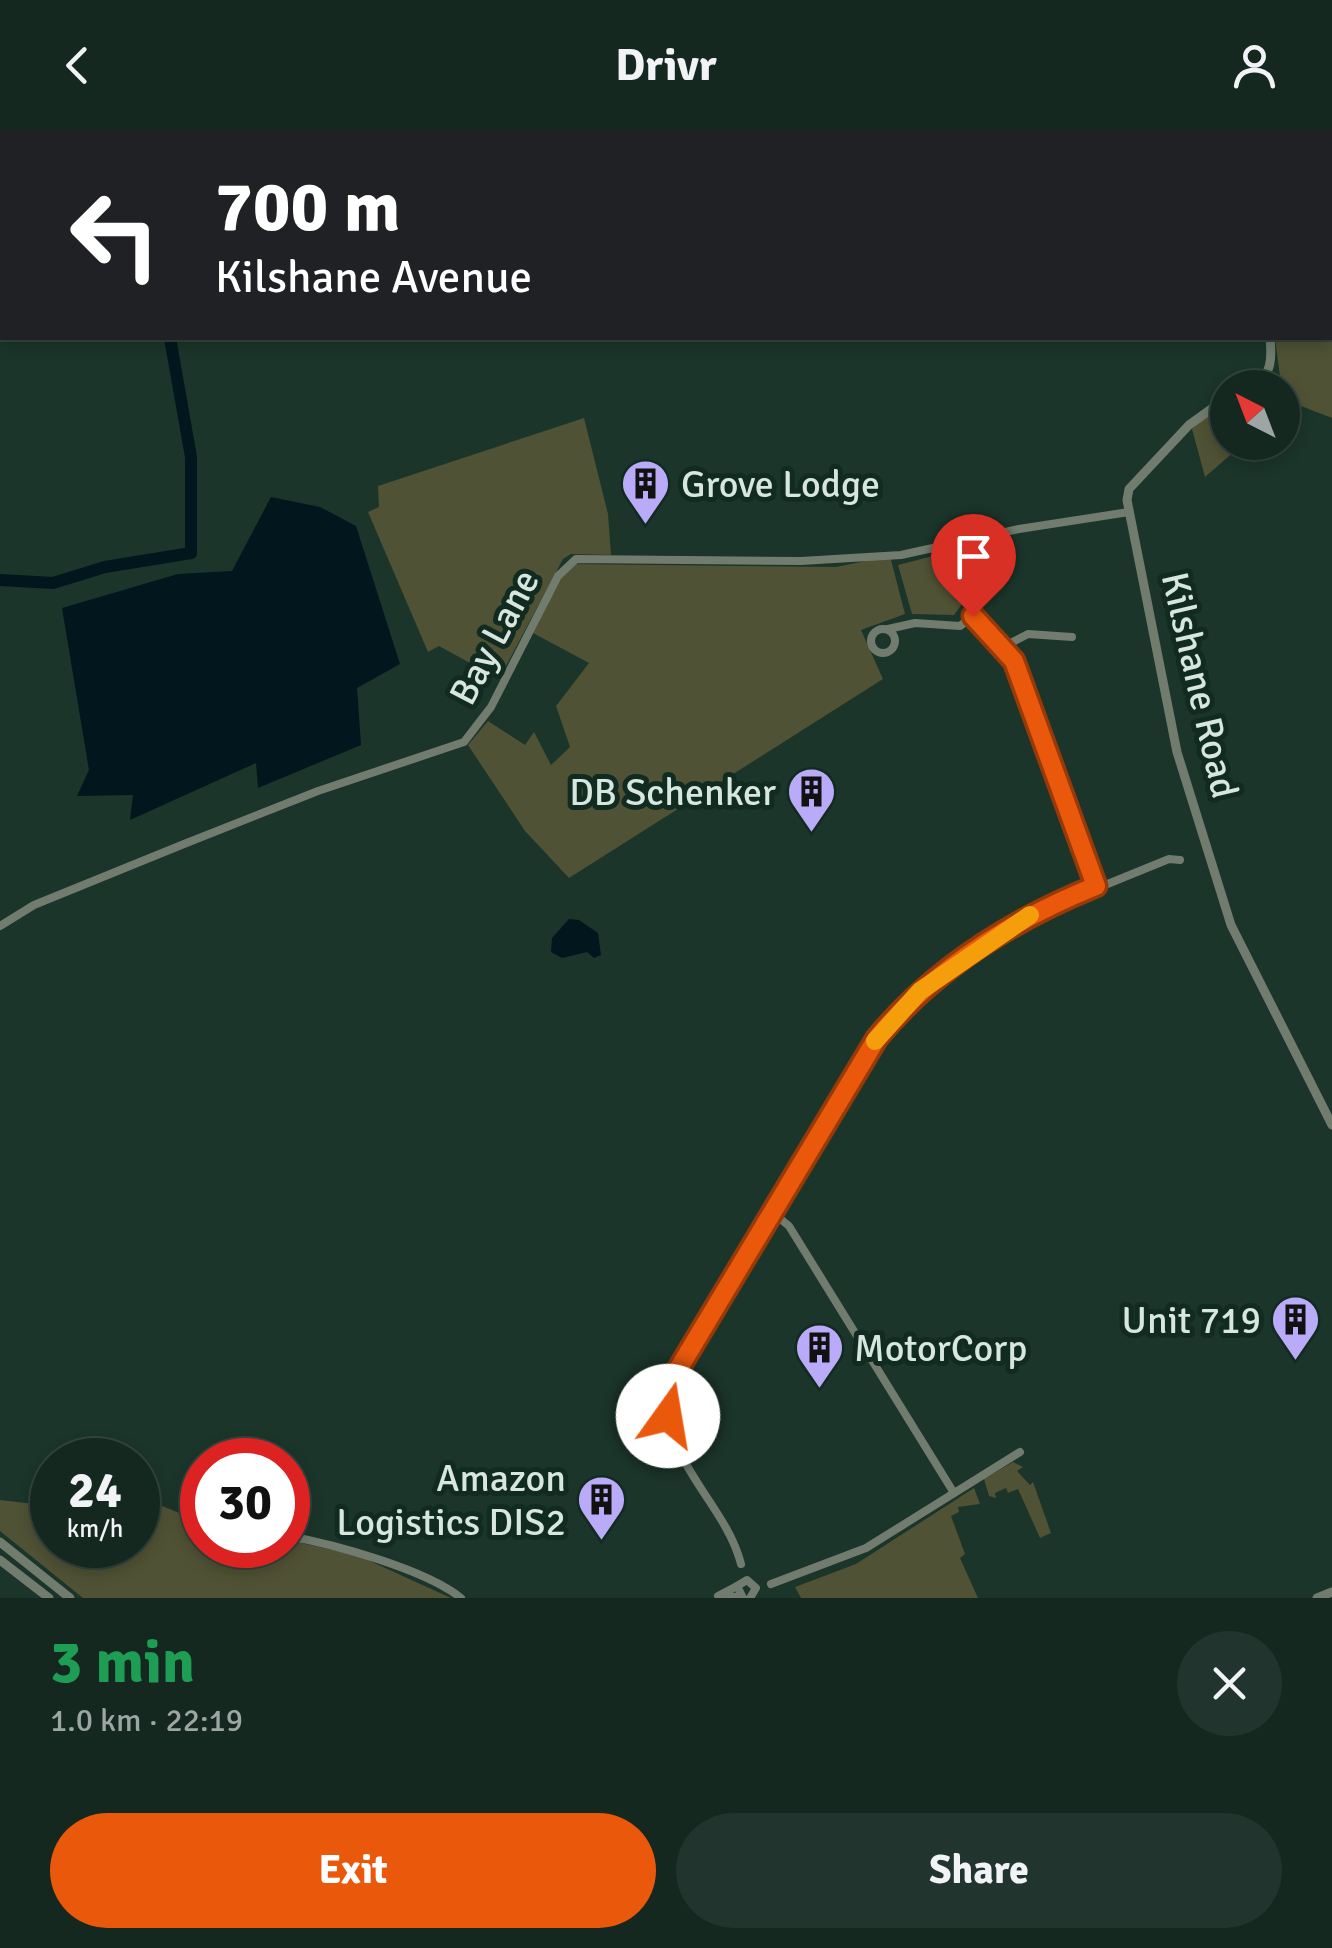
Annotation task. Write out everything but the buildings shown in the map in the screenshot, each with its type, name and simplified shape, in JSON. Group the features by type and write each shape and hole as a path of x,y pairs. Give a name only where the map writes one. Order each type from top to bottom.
{"street":[{"path":"1267,370 1270,340"},
{"path":"1129,512 1129,489 1189,424 1210,409"},
{"name":"Bay Lane","path":"0,926 34,905 184,844 318,791 464,742 491,706 558,576 576,559 802,562 901,556 1019,529 1129,512"},
{"name":"Kilshane Road","path":"1129,512 1177,752 1231,925 1332,1125"},
{"path":"900,629 888,652 874,648 874,633 915,623 960,626 973,616 1004,646 1070,807 1096,886"},
{"path":"888,630 895,638"},
{"path":"1004,646 1028,634 1072,636"},
{"path":"747,1596 751,1581 672,1440 667,1406 676,1373 863,1058 898,1012 954,964 1017,922 1096,886 1169,859 1180,860"},
{"path":"772,1212 790,1226 954,1493"},
{"path":"716,1597 747,1596 846,1558 1020,1452"},
{"path":"310,1541 355,1552 441,1586 460,1598"},
{"path":"0,1542 70,1598"},
{"path":"0,1560 50,1598"},
{"path":"741,1564 738,1585 747,1596"},
{"path":"716,1597 751,1581 770,1584"},
{"path":"1317,1598 1332,1592"}],"green space":[{"path":"1275,340 1332,340 1332,418 1300,406 1300,370 1279,370"},
{"path":"1210,412 1210,460 1224,460 1205,477 1192,429"},
{"path":"584,418 608,514 611,555 571,554 563,559 499,679 439,646 428,652 368,512 379,507 378,486"},
{"path":"968,547 972,566 956,570 965,600 954,615 912,614 898,565"},
{"path":"890,556 905,614 861,630 883,679 569,878 525,831 468,745 488,721 525,745 534,732 551,765 570,747 556,706 589,663 533,633 561,576 572,564 836,567"},
{"path":"1013,1462 1023,1467 1017,1471 1030,1485 1033,1482 1051,1533 1040,1538 1018,1489 1008,1493 1006,1488 995,1493 996,1498 989,1496 984,1479"},
{"path":"974,1488 980,1504 958,1507 959,1512 951,1516 965,1554 960,1558 978,1598 801,1598 795,1587 856,1564"},
{"path":"0,1500 30,1503 30,1555 0,1531"},
{"path":"160,1505 180,1513 180,1568 310,1568 310,1545 359,1556 451,1598 83,1598 46,1568 160,1568"}],"water":[{"path":"271,497 320,507 356,526 400,664 357,688 361,745 258,788 256,763 130,820 133,795 77,796 89,770 62,608 178,574 232,571"},
{"path":"569,919 579,920 598,933 601,955 594,958 587,952 562,958 551,952 552,938"}],"waterway":[{"path":"0,580 53,583 105,567 191,553 191,457 170,340"}],"slow traffic":[{"path":"875,1041 920,991 1030,915"}],"place":[{"name":"Grove Lodge","path":"646,526"},
{"name":"DB Schenker","path":"811,834"},
{"name":"Unit 719","path":"1296,1362"},
{"name":"MotorCorp","path":"819,1390"},
{"name":"Amazon Logistics DIS2","path":"601,1542"}],"route":[{"path":"668,1416 668,1396 676,1373 877,1038 920,991 970,954 1046,906 1096,886 1014,661 973,616"}]}
